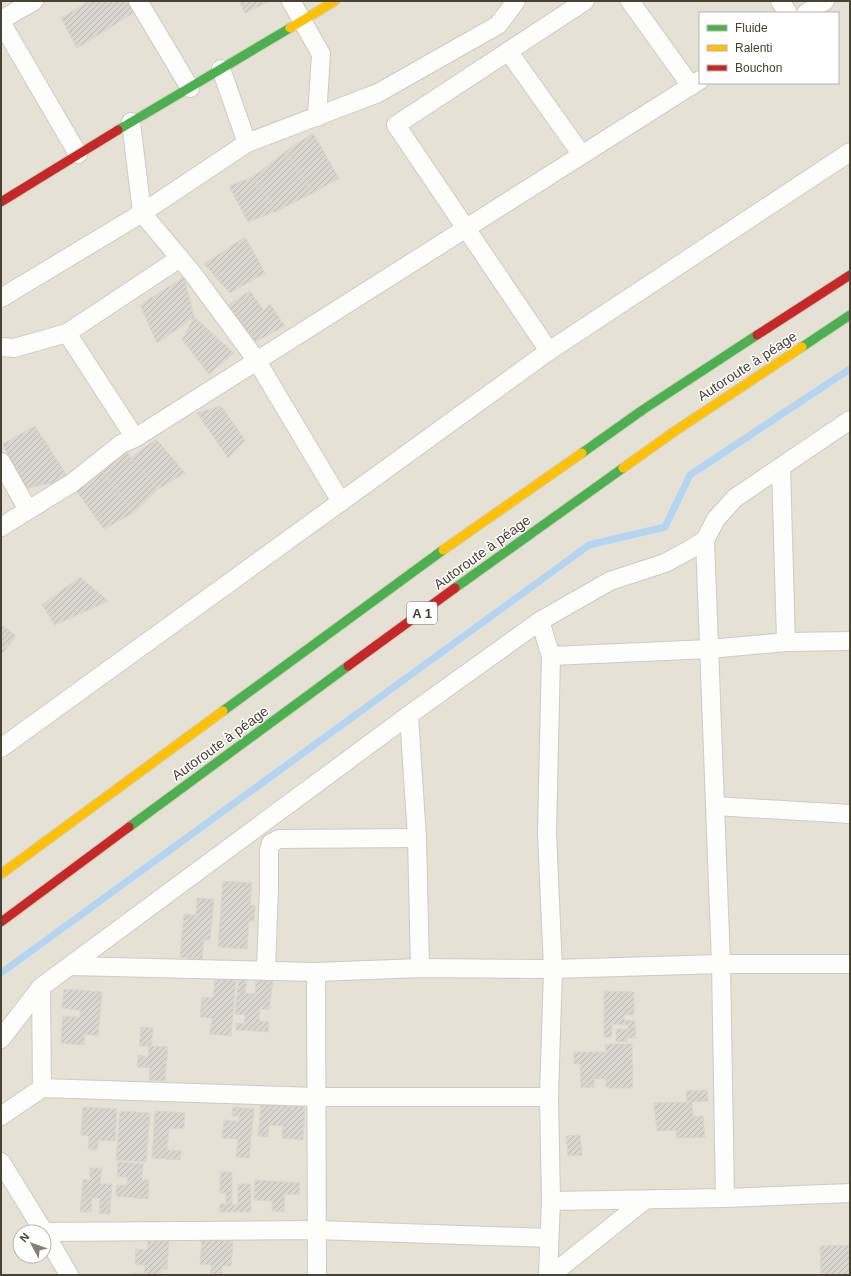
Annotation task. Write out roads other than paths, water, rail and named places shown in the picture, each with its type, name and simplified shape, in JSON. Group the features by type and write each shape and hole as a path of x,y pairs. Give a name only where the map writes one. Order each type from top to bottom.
{"main road":[{"path":"1,202 131,122 335,1"},
{"path":"1,874 414,570 644,410 850,275"},
{"name":"Autoroute à péage","path":"1,922 407,623 675,431 850,315"}],"street":[{"path":"34,1 3,29 78,154"},
{"path":"138,1 190,88"},
{"path":"291,1 321,54 317,117"},
{"path":"1,298 142,212 247,143 378,94 498,25 516,1"},
{"path":"549,351 396,125 584,1"},
{"path":"1,527 72,483 121,444 134,438 257,361 695,83 630,1"},
{"path":"780,1 787,12"},
{"path":"808,12 825,1"},
{"path":"508,51 582,155"},
{"path":"221,69 247,143"},
{"path":"131,122 142,212 193,274 257,361 341,502"},
{"path":"1,748 549,351 850,152"},
{"path":"1,347 14,348 67,333 180,258"},
{"path":"67,333 134,438"},
{"path":"725,1198 721,964 705,540 716,519 735,498 850,420"},
{"path":"1,462 28,510"},
{"path":"781,467 786,642"},
{"path":"1,1039 41,987 409,715 540,622 610,581 665,563 705,540"},
{"path":"540,622 551,656 547,832 553,969 549,1097 551,1201 548,1275"},
{"path":"551,656 710,649 786,642 850,641"},
{"path":"409,715 417,838 420,968"},
{"path":"715,806 850,814"},
{"path":"266,970 269,888 268,850 271,843 279,839 417,838"},
{"path":"70,966 316,972 420,968 553,969 721,964 844,964 850,950"},
{"path":"316,972 317,1275"},
{"path":"41,987 42,1088"},
{"path":"1,1116 42,1088 316,1097 549,1097"},
{"path":"1,1162 39,1224"},
{"path":"551,1201 725,1198 850,1192"},
{"path":"551,1275 645,1200"},
{"path":"52,1232 317,1230 549,1238"},
{"path":"52,1246 68,1275"}],"waterway":[{"path":"1,973 589,545 665,527 690,475 850,369"}]}
